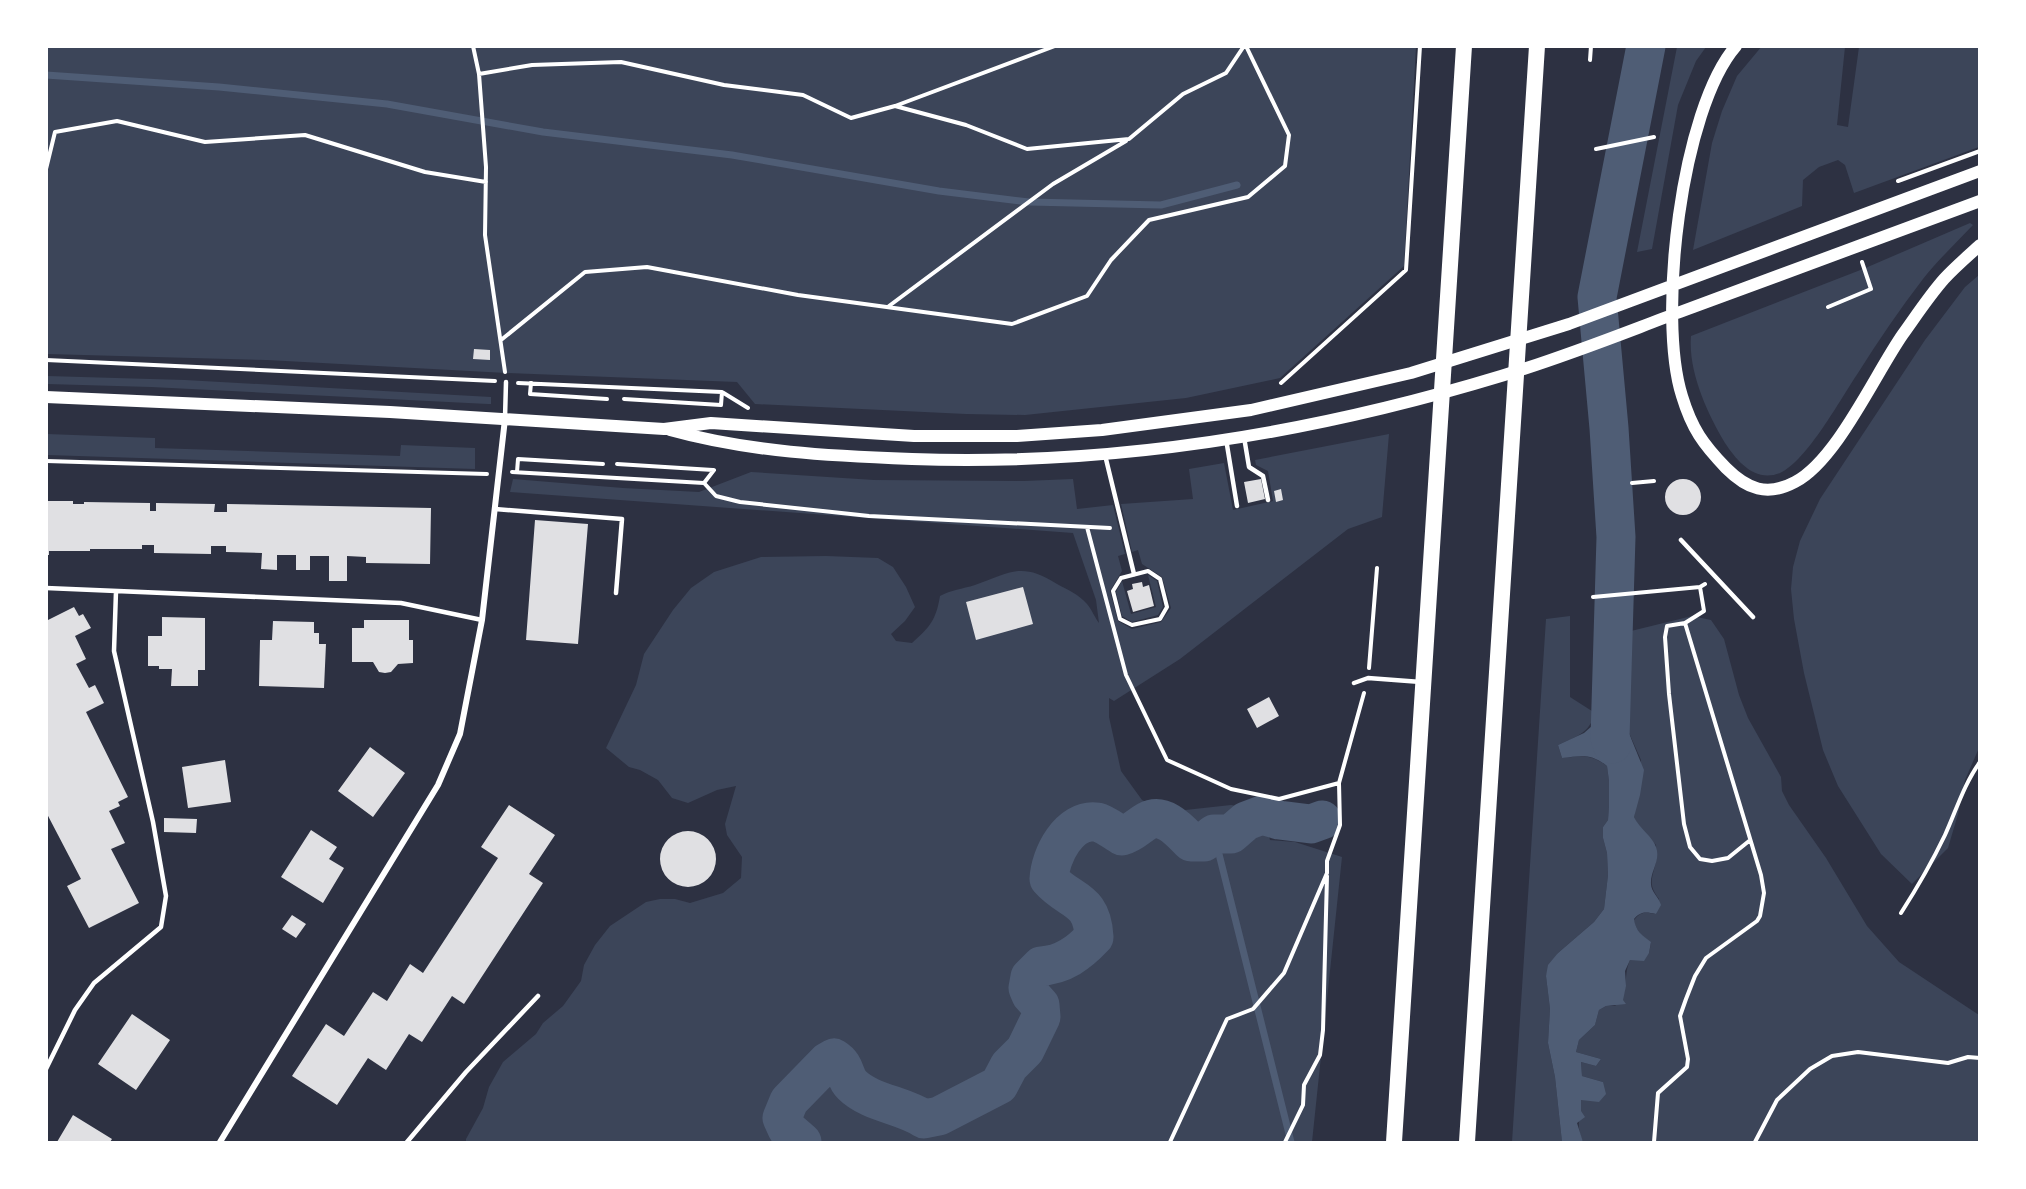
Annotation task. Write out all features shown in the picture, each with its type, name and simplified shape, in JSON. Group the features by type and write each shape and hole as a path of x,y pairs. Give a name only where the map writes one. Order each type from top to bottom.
{"highway":[{"path":"1394,1143 1464,46"},
{"path":"1467,1143 1537,46"}],"main road":[{"path":"1736,46 1727,56 1714,79 1702,110 1687,172 1676,239 1671,306 1673,354 1681,395 1691,422 1704,445 1737,478 1752,488 1775,490 1795,482 1810,472 1830,452 1902,335 1943,279 1980,244"},
{"path":"46,397 379,411 664,429 711,423 914,436 1017,436 1102,430 1189,420 1316,396 1411,373 1527,338 1980,171"},
{"path":"664,429 711,442 771,450 854,457 952,461 1105,455 1244,437 1322,422 1504,376 1980,201"}],"street":[{"path":"220,1143 438,785 460,734 482,620 505,419"}],"lane":[{"path":"505,419 506,382"},
{"path":"1244,437 1249,466 1263,476 1268,500"},
{"path":"1226,440 1237,506"},
{"path":"1105,455 1134,574"},
{"path":"495,509 622,519 616,593"},
{"path":"1681,540 1753,617"},
{"path":"46,588 401,603 482,620"},
{"path":"46,1069 75,1010 94,983 161,927 166,897 153,822 114,651 116,591"},
{"path":"1354,683 1368,678 1424,683"},
{"path":"406,1143 466,1071 538,996"}],"path":[{"path":"473,46 479,74 486,167 485,235 506,382"},
{"path":"479,74 532,65 621,62 724,85 802,95 851,118 895,106 1055,46"},
{"path":"501,340 585,272 647,267 798,295 1012,324 1087,296 1111,260 1149,220 1248,197 1285,166 1289,135 1245,46 1226,74 1183,94 1129,139 1053,184 888,307"},
{"path":"1281,383 1406,270 1420,46"},
{"path":"1590,60 1591,46"},
{"path":"895,106 966,125 1027,149 1129,139"},
{"path":"46,170 55,132 117,121 205,142 304,135 425,172 486,182"},
{"path":"1596,149 1654,137"},
{"path":"1893,183 1980,151"},
{"path":"1828,307 1871,289 1860,263"},
{"path":"46,360 722,392 751,410"},
{"path":"531,383 530,394 607,399"},
{"path":"624,399 721,405 722,392"},
{"path":"517,472 518,459 603,464"},
{"path":"46,461 490,474 517,472 704,483 716,496 740,502 869,516 1123,529"},
{"path":"617,464 714,470 704,483"},
{"path":"1632,483 1654,481"},
{"path":"1087,527 1126,675 1167,760 1232,789 1280,799 1339,783"},
{"path":"1148,571 1160,579 1167,607 1160,619 1132,625 1120,619 1113,591 1121,578 1134,574 1148,571"},
{"path":"1593,597 1700,586 1716,578"},
{"path":"1700,586 1704,611 1684,623 1667,626 1665,637 1684,824 1690,847 1700,859 1712,861 1728,858 1749,841"},
{"path":"1654,1143 1658,1093 1687,1067 1688,1059 1680,1016 1695,976 1706,957 1757,921 1764,893 1761,875 1684,623"},
{"path":"1901,914 1925,875 1945,836 1972,773 1980,762"},
{"path":"1285,1143 1303,1105 1304,1085 1320,1055 1323,1030 1327,861 1340,825"},
{"path":"1170,1143 1227,1019 1253,1009 1284,973 1327,873"},
{"path":"1755,1143 1778,1100 1809,1069 1833,1056 1858,1052 1948,1063 1968,1058 1980,1058"}],"shaded area":[{"path":"1762,46 1845,47 1837,125 1848,127 1859,47 1979,47 1979,147 1854,193 1845,165 1838,160 1819,167 1803,180 1802,206 1693,250 1712,143 1722,111 1737,76"},
{"path":"47,47 1416,47 1404,266 1280,378 1186,398 1025,415 755,404 737,382 506,373 267,360 47,354"},
{"path":"1677,47 1706,47 1696,61 1678,105 1652,249 1637,252"},
{"path":"1970,223 1973,225 1935,265 1906,302 1823,428 1801,456 1780,473 1771,475 1755,473 1741,463 1725,443 1700,391 1693,363 1691,336 1863,269"},
{"path":"1979,275 1979,748 1965,780 1948,848 1912,884 1881,854 1838,786 1823,750 1804,673 1794,619 1791,589 1793,567 1800,541 1820,499 1925,340 1965,287"},
{"path":"47,376 185,380 491,397 491,404 47,384"},
{"path":"47,434 155,438 155,448 400,456 401,445 475,448 475,469 47,455"},
{"path":"1389,434 1382,517 1348,529 1180,659 1114,701 1109,698 1109,717 1121,771 1142,800 1167,812 1231,805 1250,808 1265,822 1270,840 1295,842 1342,857 1312,1142 466,1142 483,1108 489,1087 503,1062 536,1034 543,1023 563,1006 581,981 584,965 595,945 610,926 646,902 675,899 690,903 723,893 741,878 742,857 727,835 725,824 736,786 717,790 688,803 672,798 658,780 629,767 606,748 636,685 644,654 673,610 691,588 714,572 761,557 878,558 893,567 915,607 905,621 891,634 896,641 912,643 923,632 934,617 940,596 1016,571 1045,577 1073,592 1087,604 1099,623 1096,600 1073,533 510,492 513,479 699,492 751,472 874,480 1073,479 1077,509 1113,505 1125,554 1118,556 1122,571 1110,591 1118,621 1132,629 1161,622 1171,608 1162,577 1142,564 1138,550 1132,552 1121,504 1193,499 1189,469 1224,463 1233,510 1273,501 1268,471 1256,465 1255,460"},
{"path":"1148,575 1157,581 1163,607 1158,615 1132,622 1122,616 1116,592 1122,581 1131,614 1156,607"},
{"path":"1570,616 1570,697 1595,713 1586,730 1558,745 1562,758 1586,757 1596,759 1607,766 1609,807 1608,820 1603,827 1603,838 1607,853 1608,875 1604,909 1594,922 1558,953 1546,976 1550,1009 1548,1043 1555,1077 1562,1142 1512,1142 1546,619"},
{"path":"1692,616 1711,620 1724,639 1739,695 1748,718 1781,777 1782,791 1867,926 1899,962 1979,1015 1979,1142 1583,1142 1579,1125 1581,1099 1603,1082 1582,1076 1581,1062 1596,1066 1601,1059 1576,1052 1579,1040 1595,1025 1599,1010 1606,1006 1615,1006 1620,1001 1625,990 1630,960 1649,953 1651,943 1638,930 1634,920 1644,913 1656,914 1659,899 1652,883 1656,845 1634,817 1641,760 1626,726 1626,696 1623,689 1627,680 1627,632"},
{"path":"1623,689 1626,696 1626,726 1644,770 1634,817 1656,847 1657,857 1651,884 1661,905 1656,914 1644,913 1634,919 1638,930 1651,942 1649,953 1644,961 1630,960 1625,971 1626,986 1623,1000 1626,1004 1606,1006 1599,1010 1595,1025 1579,1040 1576,1052 1601,1059 1596,1066 1581,1062 1582,1076 1603,1082 1606,1094 1599,1102 1581,1100 1581,1111 1585,1117 1577,1123 1583,1142 1562,1142 1555,1077 1548,1043 1550,1009 1546,976 1548,965 1558,953 1594,922 1604,909 1608,875 1603,827 1608,820 1609,781 1607,766 1586,756 1562,758 1558,745 1584,733 1592,726 1602,692"}],"building":[{"path":"474,349 490,350 490,360 473,359"},
{"path":"1261,479 1265,499 1248,503 1244,482"},
{"path":"1683,479 1696,484 1701,497 1696,510 1683,515 1670,510 1665,497 1670,484"},
{"path":"1281,489 1283,500 1276,502 1274,491"},
{"path":"46,501 73,501 73,504 84,504 84,502 150,503 150,511 156,511 156,503 215,504 214,512 227,512 227,504 431,508 430,564 366,563 366,557 347,556 347,581 329,581 329,556 310,556 310,570 296,570 296,555 277,555 277,570 261,569 262,553 226,552 226,546 211,546 211,554 154,553 154,545 142,545 142,549 49,551 49,555 46,555"},
{"path":"535,520 588,524 578,644 526,640"},
{"path":"1142,582 1143,587 1149,585 1154,606 1133,612 1127,591 1133,589 1132,584"},
{"path":"1023,587 1033,624 976,640 966,602"},
{"path":"74,607 79,616 83,614 91,628 75,636 86,659 76,664 89,688 95,685 104,703 86,712 128,797 118,802 120,806 109,811 125,843 111,849 139,903 89,928 67,886 81,879 46,812 46,621"},
{"path":"162,617 205,618 205,670 198,670 198,686 171,686 172,669 148,666 148,636 162,636"},
{"path":"364,620 409,620 409,640 413,640 413,663 398,664 391,672 385,673 379,672 373,662 352,662 352,628 364,628"},
{"path":"273,621 314,622 314,633 319,633 319,644 326,644 324,688 259,686 260,640 272,640"},
{"path":"1269,697 1279,716 1257,728 1247,709"},
{"path":"370,747 405,773 373,817 338,791"},
{"path":"225,760 231,802 188,808 182,767"},
{"path":"509,805 555,835 529,874 543,883 464,1004 452,996 422,1042 409,1034 386,1070 368,1058 337,1105 292,1076 326,1024 344,1036 373,992 387,1001 410,964 423,973 498,858 481,847"},
{"path":"164,818 197,819 196,833 164,832"},
{"path":"311,830 337,847 329,859 344,868 323,903 281,877"},
{"path":"683,831 693,831 708,839 714,848 716,859 714,870 708,879 693,887 683,887 672,882 665,875 660,864 660,854 665,843 672,836"},
{"path":"292,915 306,924 296,938 282,929"},
{"path":"132,1014 170,1040 136,1090 98,1064"},
{"path":"73,1115 112,1139 110,1142 57,1142"}],"waterway":[{"path":"1612,744 1610,738 1616,537 1597,297 1646,46"},
{"path":"46,75 219,87 387,104 543,132 732,155 939,191 1029,202 1161,205 1237,185"},
{"path":"802,1142 787,1129 782,1118 789,1101 827,1062 834,1058 841,1064 849,1082 859,1091 924,1119 939,1116 999,1085 1009,1066 1025,1050 1041,1017 1040,1005 1028,988 1030,977 1041,966 1070,957 1094,937 1089,914 1084,907 1049,879 1057,850 1063,840 1078,826 1087,822 1097,822 1122,836 1147,821 1160,819 1171,824 1191,842 1204,842 1214,834 1231,834 1246,821 1262,815 1279,820 1311,824 1322,820"},
{"path":"1214,834 1291,1142"}]}
